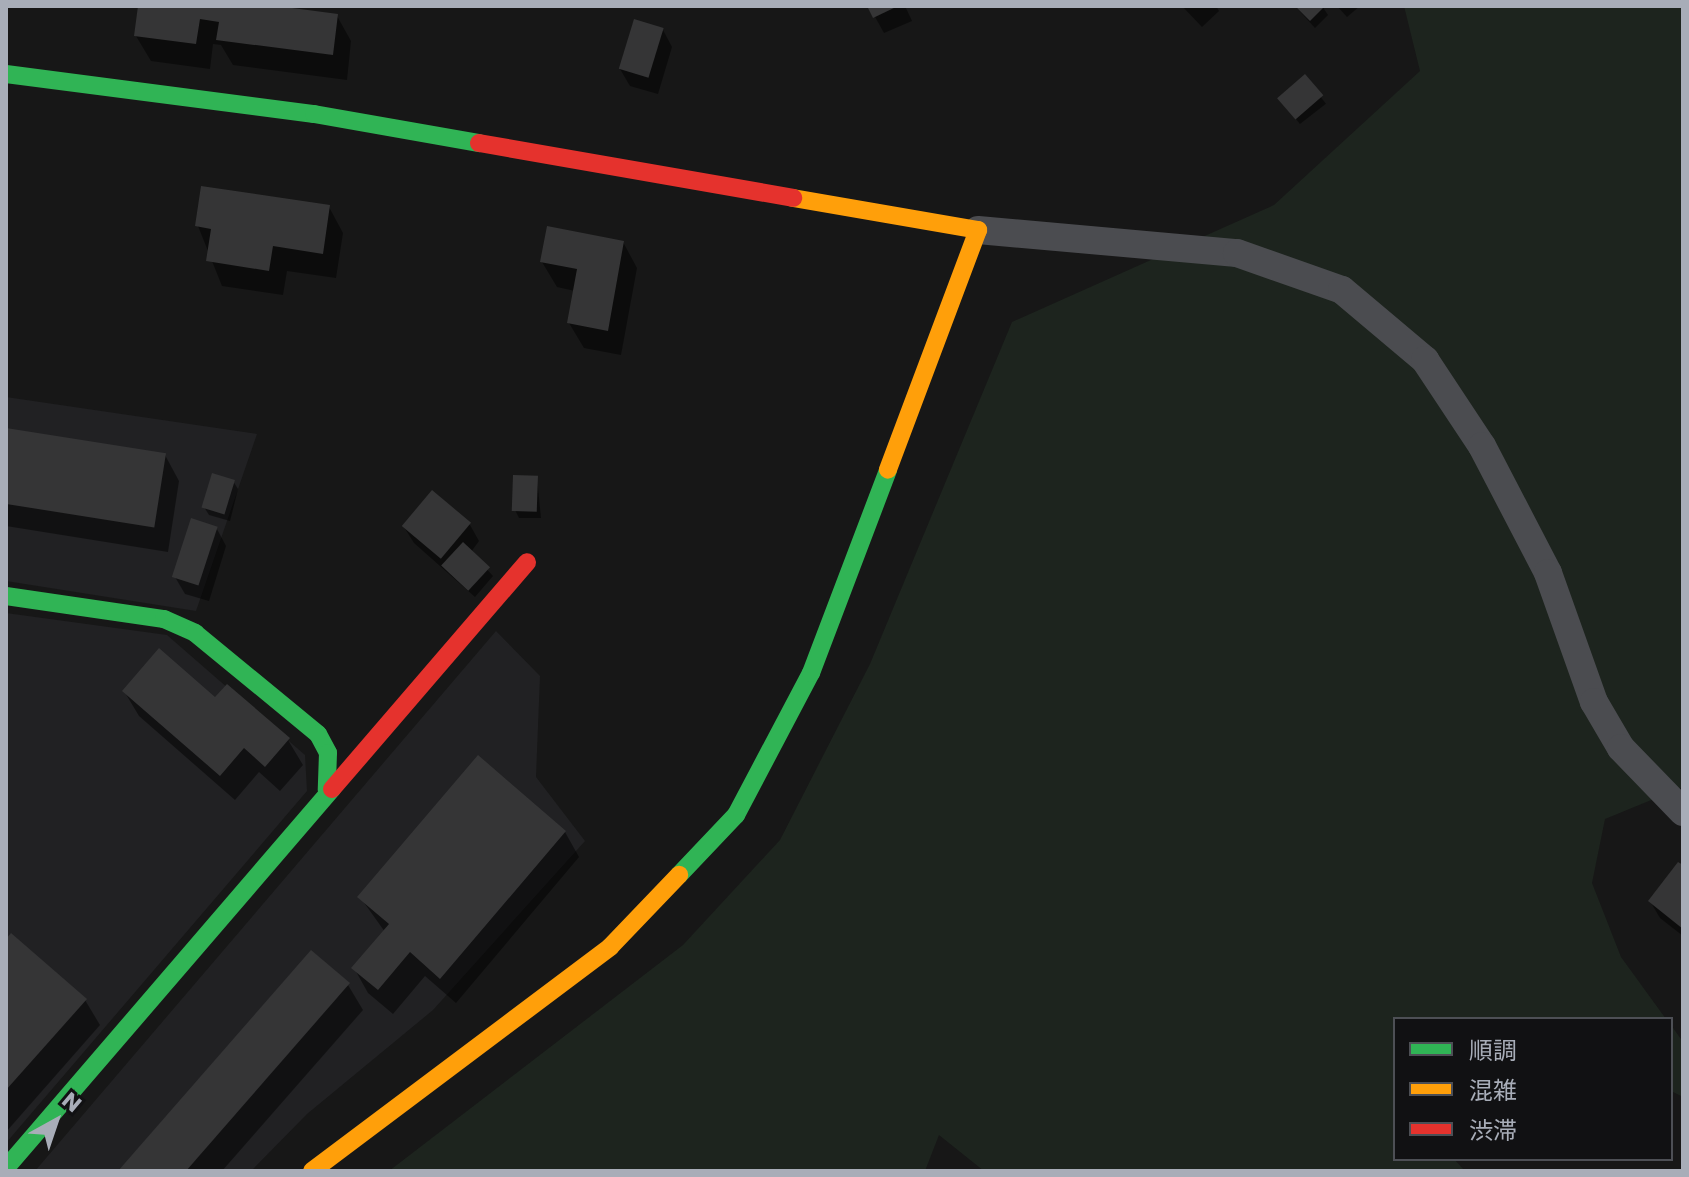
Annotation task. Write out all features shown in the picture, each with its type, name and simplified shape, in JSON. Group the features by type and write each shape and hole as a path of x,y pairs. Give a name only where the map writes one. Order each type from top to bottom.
{"street":[{"path":"6,74 314,114 978,230 1237,253 1342,290 1425,360 1457,409 1548,573 1594,702 1621,748 1683,812"},
{"path":"312,1171 610,947 736,815 811,673 978,230"},
{"path":"6,1168 327,790 527,562"},
{"path":"6,596 164,619 195,633 318,734 328,753 327,790"}],"shaded area":[{"path":"1404,6 1683,6 1683,787 1605,819 1592,883 1621,957 1665,1017 1393,1017 1393,1161 1456,1161 1465,1171 984,1171 939,1135 925,1171 389,1171 683,945 780,840 870,664 1012,322 1274,205 1420,71"},
{"path":"6,397 257,434 196,611 6,581"},
{"path":"6,613 167,635 305,755 307,791 6,1143"},
{"path":"496,631 540,676 536,777 585,841 433,1010 307,1114 251,1171 35,1171"},
{"path":"1673,1028 1683,1042 1683,1097 1673,1092"}],"building":[{"path":"138,6 277,6 338,14 333,55 216,40 219,22 200,19 196,44 134,36"},
{"path":"867,6 898,6 873,18"},
{"path":"1295,6 1325,6 1310,21"},
{"path":"634,19 664,28 648,78 619,69"},
{"path":"1305,74 1323,95 1295,119 1277,98"},
{"path":"201,186 330,205 323,254 273,246 269,271 206,261 211,229 195,226"},
{"path":"547,226 624,241 608,331 567,323 577,269 540,262"},
{"path":"6,428 166,453 154,527 6,504"},
{"path":"212,473 235,480 224,514 201,507"},
{"path":"513,475 538,476 537,512 512,511"},
{"path":"432,490 471,523 441,559 402,526"},
{"path":"191,518 218,527 198,586 172,577"},
{"path":"463,542 490,567 468,591 441,565"},
{"path":"159,648 215,697 227,684 290,738 265,767 244,748 220,776 122,691"},
{"path":"478,755 566,831 440,979 410,952 378,990 351,968 389,924 357,897"},
{"path":"1678,862 1683,865 1683,929 1648,901"},
{"path":"11,933 87,999 6,1090 6,939"},
{"path":"311,950 350,983 186,1171 118,1171"}],"traffic: fast":[{"path":"6,74 314,114 479,143"},
{"path":"679,875 736,815 811,673 888,470"},
{"path":"6,596 164,619 195,633 318,734 328,753 327,790"},
{"path":"6,1168 332,789"}],"traffic: slow":[{"path":"793,198 978,230 888,470"},
{"path":"312,1171 610,947 679,875"}],"traffic: jam":[{"path":"479,143 793,198"},
{"path":"332,789 527,562"}]}
